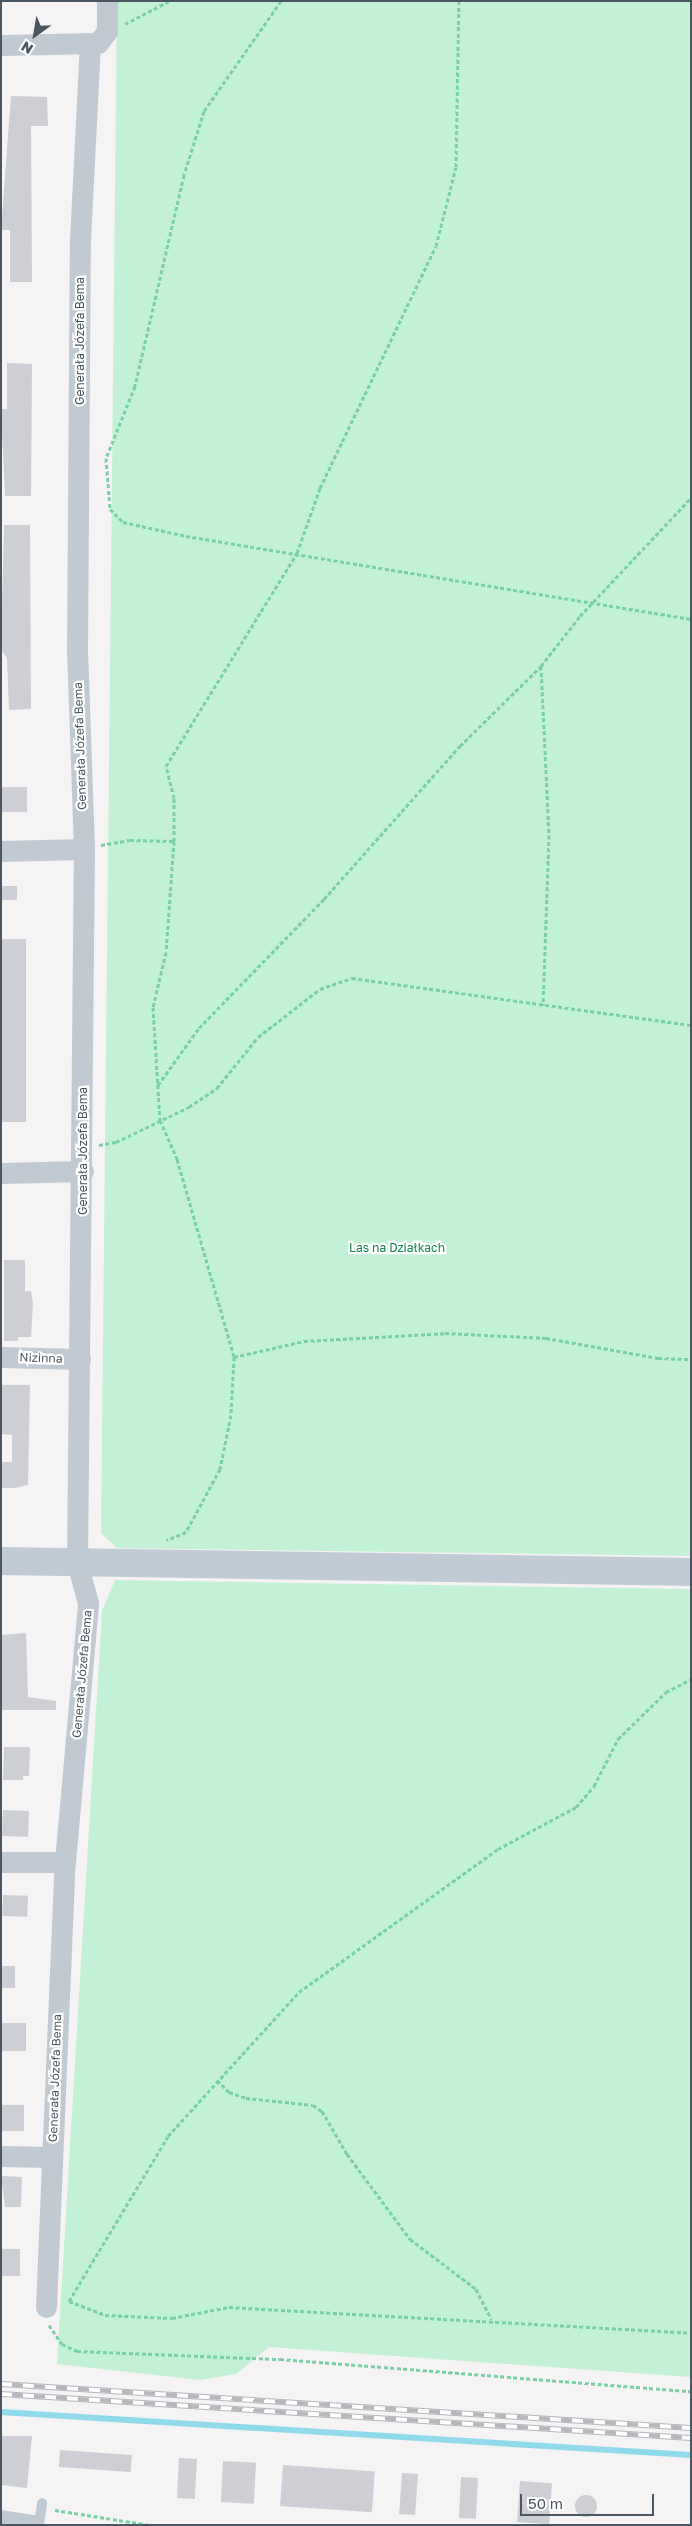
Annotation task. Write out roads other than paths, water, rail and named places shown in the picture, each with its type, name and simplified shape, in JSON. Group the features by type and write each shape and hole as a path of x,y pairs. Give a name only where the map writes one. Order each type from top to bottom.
{"main road":[{"path":"1,1561 691,1572"}],"street":[{"path":"1,45 90,44 103,40 107,31 107,1"},
{"name":"Generała Józefa Bema","path":"46,2300 65,1862 88,1603 77,1562 83,1171 84,849 77,653 80,240 90,44"},
{"path":"1,851 84,849"},
{"path":"1,1173 83,1171"},
{"name":"Nizinna","path":"1,1357 80,1359"},
{"path":"1,1862 65,1862"},
{"path":"1,2156 52,2157"},
{"path":"1,2520 39,2512"}],"lane":[{"path":"39,2512 39,2525"}],"waterway":[{"path":"1,2412 691,2455"}],"railway":[{"path":"1,2384 691,2428"},
{"path":"1,2394 691,2438"}],"park label":[{"name":"Las na Działkach","path":"397,1248"}]}
